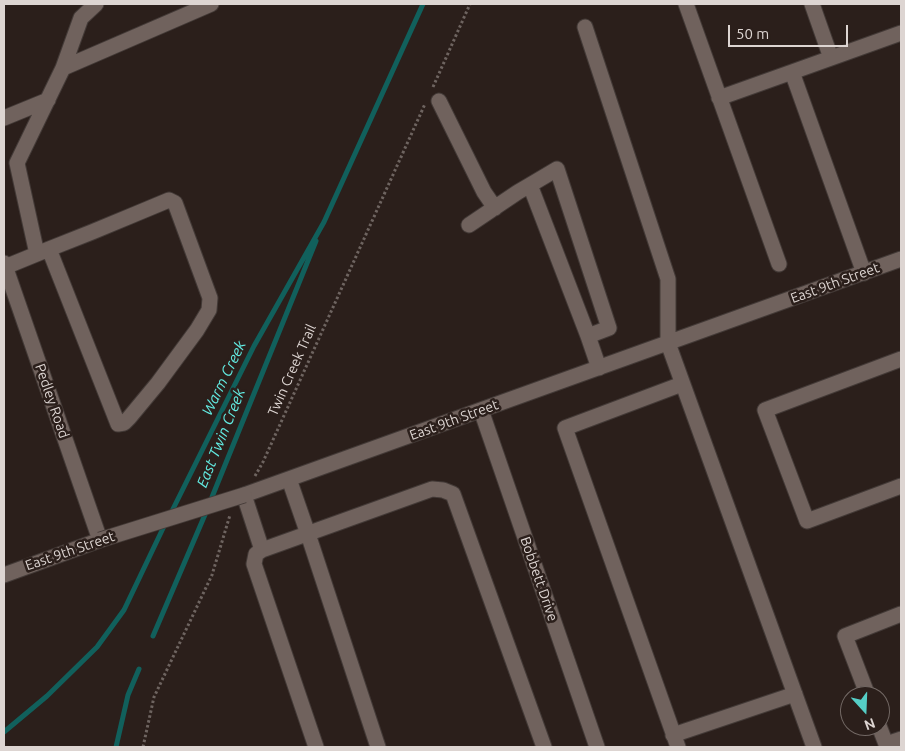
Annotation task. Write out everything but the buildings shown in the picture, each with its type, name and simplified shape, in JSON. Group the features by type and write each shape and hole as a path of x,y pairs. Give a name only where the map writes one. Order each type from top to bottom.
{"street":[{"path":"4,265 43,251 169,200 175,203 210,298 208,310 197,330 129,418 124,423 118,424 43,251 17,163 64,68 81,18 96,4"},
{"path":"64,68 211,4"},
{"path":"686,4 779,264"},
{"path":"812,4 831,58"},
{"path":"585,26 668,279 668,343 814,747"},
{"path":"719,98 901,33"},
{"path":"792,72 864,273"},
{"path":"431,99 495,208"},
{"path":"4,118 48,100"},
{"path":"469,226 557,169 609,328 588,336"},
{"path":"530,185 599,368"},
{"name":"East 9th Street","path":"4,575 100,540 244,495 901,259"},
{"name":"Pedley Road","path":"4,265 100,540"},
{"path":"901,359 766,410 807,521 901,486"},
{"path":"682,384 565,428 676,741 795,694"},
{"name":"Bobbett Drive","path":"481,410 597,747"},
{"path":"289,479 378,747"},
{"path":"316,747 254,564 256,554 262,550 432,489 443,490 453,494 544,747"},
{"path":"244,495 262,550"},
{"path":"864,686 845,636 901,614"},
{"path":"883,736 886,744 901,739"}],"path":[{"name":"Twin Creek Trail","path":"254,476 263,462 431,99 470,4"},
{"path":"143,747 154,697 212,575 230,513"}],"waterway":[{"name":"Warm Creek","path":"170,515 254,346 324,222 423,4"},
{"name":"East Twin Creek","path":"210,502 316,241"},
{"name":"East Twin Creek","path":"153,636 207,510"},
{"name":"Warm Creek","path":"4,732 47,696 97,647 124,610 166,522"},
{"name":"East Twin Creek","path":"116,747 128,695 139,669"}]}
